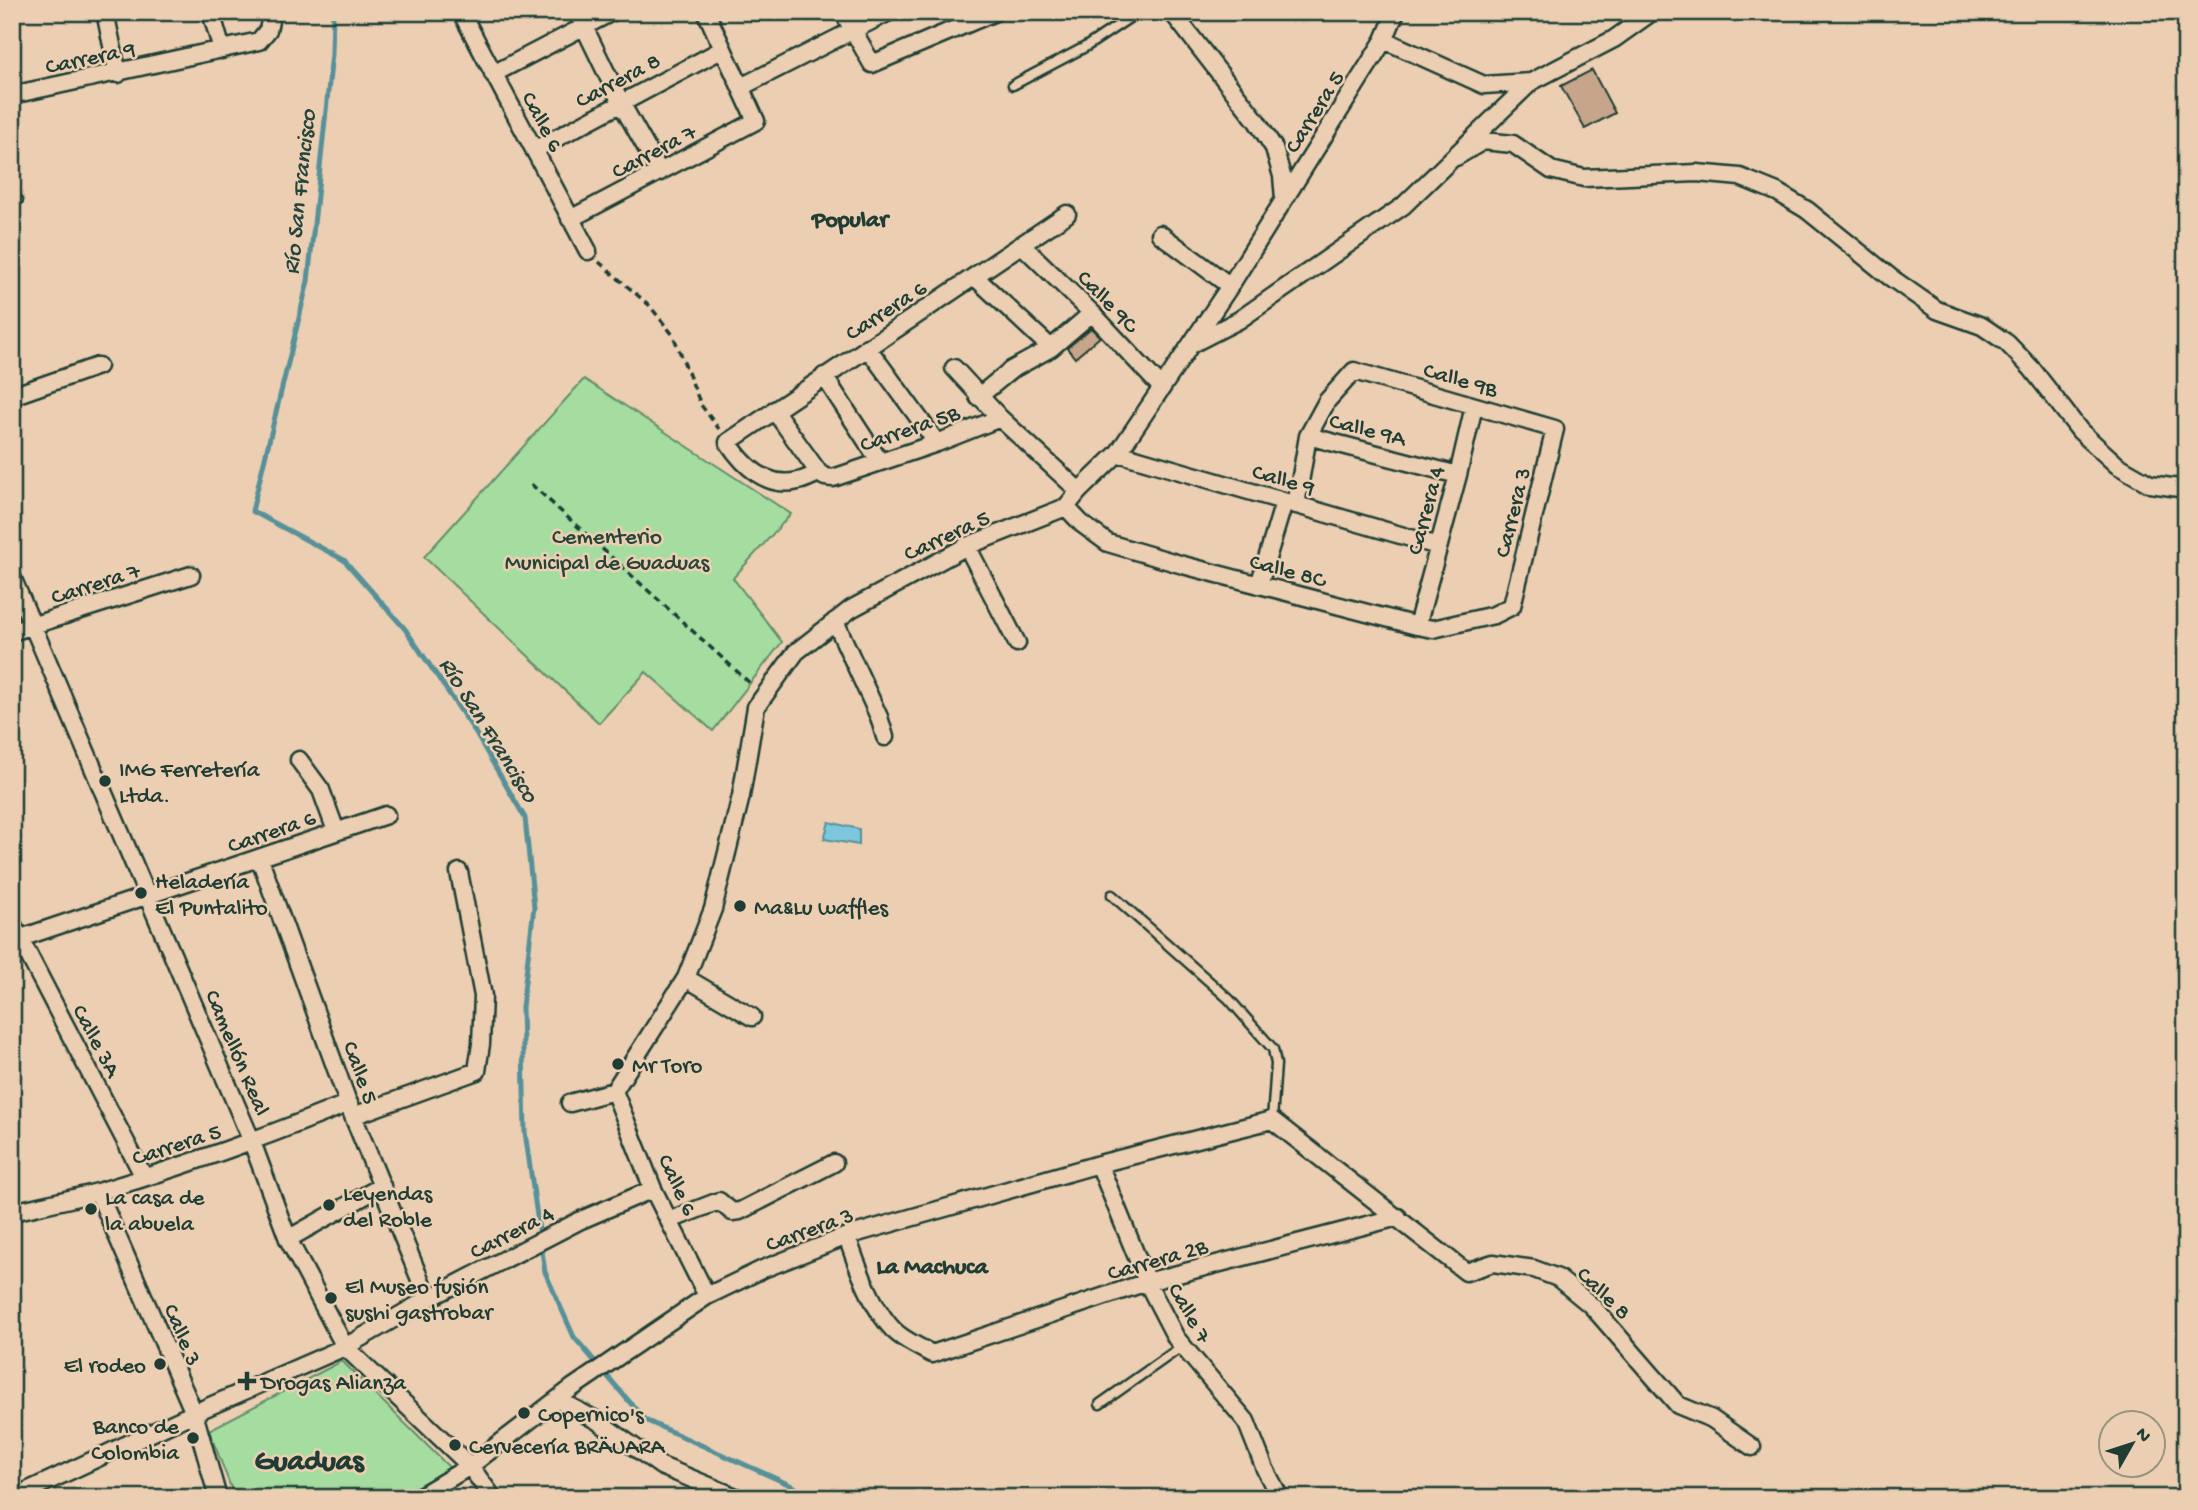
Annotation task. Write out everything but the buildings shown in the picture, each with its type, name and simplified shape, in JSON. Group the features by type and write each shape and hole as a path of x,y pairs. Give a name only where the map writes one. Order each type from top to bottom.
{"street":[{"path":"105,12 118,74"},
{"path":"211,12 222,50"},
{"name":"Carrera 9","path":"12,95 118,74 259,41 268,30 272,12"},
{"name":"Calle 6","path":"461,12 588,251"},
{"path":"493,74 580,20 612,12"},
{"path":"706,12 741,87 889,12"},
{"path":"844,12 872,64 968,18 995,12"},
{"path":"1172,12 1256,120 1274,148 1282,176 1284,199"},
{"name":"Carrera 5","path":"614,1091 686,978 713,909 741,796 756,707 796,652 850,609 967,546 1066,507 1118,453 1230,286 1384,40 1396,12"},
{"path":"1192,344 1239,320 1404,206 1531,82 1614,39 1652,12"},
{"path":"580,20 621,103 660,172"},
{"path":"1384,40 1484,85 1531,82"},
{"name":"Carrera 8","path":"534,149 723,49"},
{"name":"Carrera 7","path":"570,219 756,121 741,87"},
{"path":"1456,157 1483,141 1513,144 1551,170 1584,178 1697,173 1740,177 1777,192 1807,210 1890,277 1937,310 1982,326 2007,344 2032,369 2080,431 2117,465 2150,484 2186,489"},
{"name":"Carrera 6","path":"728,442 1067,214"},
{"path":"1160,234 1230,286"},
{"name":"Calle 9C","path":"1022,245 1092,313 1162,388"},
{"path":"975,277 1051,348"},
{"name":"Carrera 5B","path":"978,397 1012,370 1051,348 1092,313"},
{"path":"867,347 937,443"},
{"path":"12,396 99,366"},
{"path":"954,368 978,397 1079,491"},
{"name":"Calle 9B","path":"1308,436 1327,401 1354,371 1555,429"},
{"path":"824,376 880,461"},
{"name":"Carrera 4","path":"1417,626 1474,406"},
{"path":"728,442 740,460 757,474 779,483 826,475 774,410"},
{"name":"Carrera 5B","path":"826,475 937,443 1000,418"},
{"name":"Carrera 3","path":"1512,606 1555,429"},
{"path":"1259,585 1290,503 1308,436"},
{"name":"Calle 9A","path":"1308,436 1458,475"},
{"name":"Calle 9","path":"1118,453 1438,546"},
{"name":"Calle 8C","path":"1066,507 1082,524 1108,543 1417,626 1433,629 1494,615 1512,606"},
{"path":"967,546 1017,643"},
{"name":"Carrera 7","path":"12,632 191,575"},
{"name":"Camellón Real","path":"12,578 252,1142 288,1239 345,1347 470,1466 493,1498"},
{"path":"835,621 879,717 885,737"},
{"path":"299,760 321,790 336,831"},
{"name":"Carrera 6","path":"16,940 386,815"},
{"name":"Calle 5","path":"260,859 351,1109 428,1299"},
{"name":"Carrera 5","path":"12,1212 98,1192 351,1109 477,1071 483,996 459,872"},
{"name":"Calle 3A","path":"12,923 16,940 144,1177"},
{"path":"686,978 752,1017"},
{"path":"570,1103 614,1091"},
{"name":"Calle 6","path":"614,1091 653,1189 707,1296"},
{"name":"Carrera 3","path":"417,1498 470,1466 572,1388 707,1296 763,1269 847,1236 1099,1164 1272,1120"},
{"name":"Calle 8","path":"1272,1120 1466,1272 1493,1263 1534,1269 1558,1278 1592,1306 1678,1405 1712,1419 1752,1447"},
{"path":"670,1220 719,1201 732,1212 740,1211 834,1163"},
{"name":"Calle 7","path":"1099,1164 1147,1282 1181,1347 1246,1422 1280,1498"},
{"path":"288,1239 382,1186"},
{"name":"Carrera 4","path":"14,1495 345,1347 428,1299 581,1220 653,1189"},
{"name":"Calle 3","path":"98,1192 194,1413 218,1498"},
{"name":"Carrera 2B","path":"847,1236 859,1271 875,1304 896,1333 932,1354 1147,1282 1398,1217"},
{"path":"558,1400 596,1420 661,1466 738,1498"}],"lane":[{"path":"1013,85 1087,46 1138,12"},
{"path":"1112,895 1229,999 1273,1049 1276,1065 1272,1120"},
{"path":"1100,1404 1181,1347"}],"path":[{"path":"588,251 649,305 673,335 701,405 728,442"},
{"path":"531,484 764,696"}],"green space":[{"name":"Cementerio Municipal de Guaduas","path":"584,379 791,514 733,578 782,642 713,731 646,672 599,723 424,557"},
{"path":"342,1361 450,1468 396,1498 235,1498 209,1430"}],"water":[{"path":"829,822 859,829 859,845 824,839"}],"waterway":[{"name":"Río San Francisco","path":"333,12 332,54 308,281 252,511 344,560 405,629 472,727 525,818 534,907 522,1007 525,1132 545,1272 574,1337 645,1420 814,1498"}],"place":[{"name":"IMG Ferretería Ltda.","path":"105,781"},
{"name":"Heladería El Puntalito","path":"141,893"},
{"name":"Ma&Lu waffles","path":"740,906"},
{"name":"Mr Toro","path":"618,1064"},
{"name":"Leyendas del Roble","path":"329,1205"},
{"name":"La casa de la abuela","path":"91,1209"},
{"name":"El Museo fusión sushi gastrobar","path":"331,1298"},
{"name":"El rodeo","path":"160,1364"},
{"name":"Drogas Alianza","path":"247,1381"},
{"name":"Copernico's","path":"524,1413"},
{"name":"Banco de Colombia","path":"193,1438"},
{"name":"Cervecería BRÄUARA","path":"455,1445"}],"district":[{"name":"Popular","path":"850,218"},
{"name":"La Machuca","path":"932,1265"},
{"name":"Guaduas","path":"309,1459"}]}
